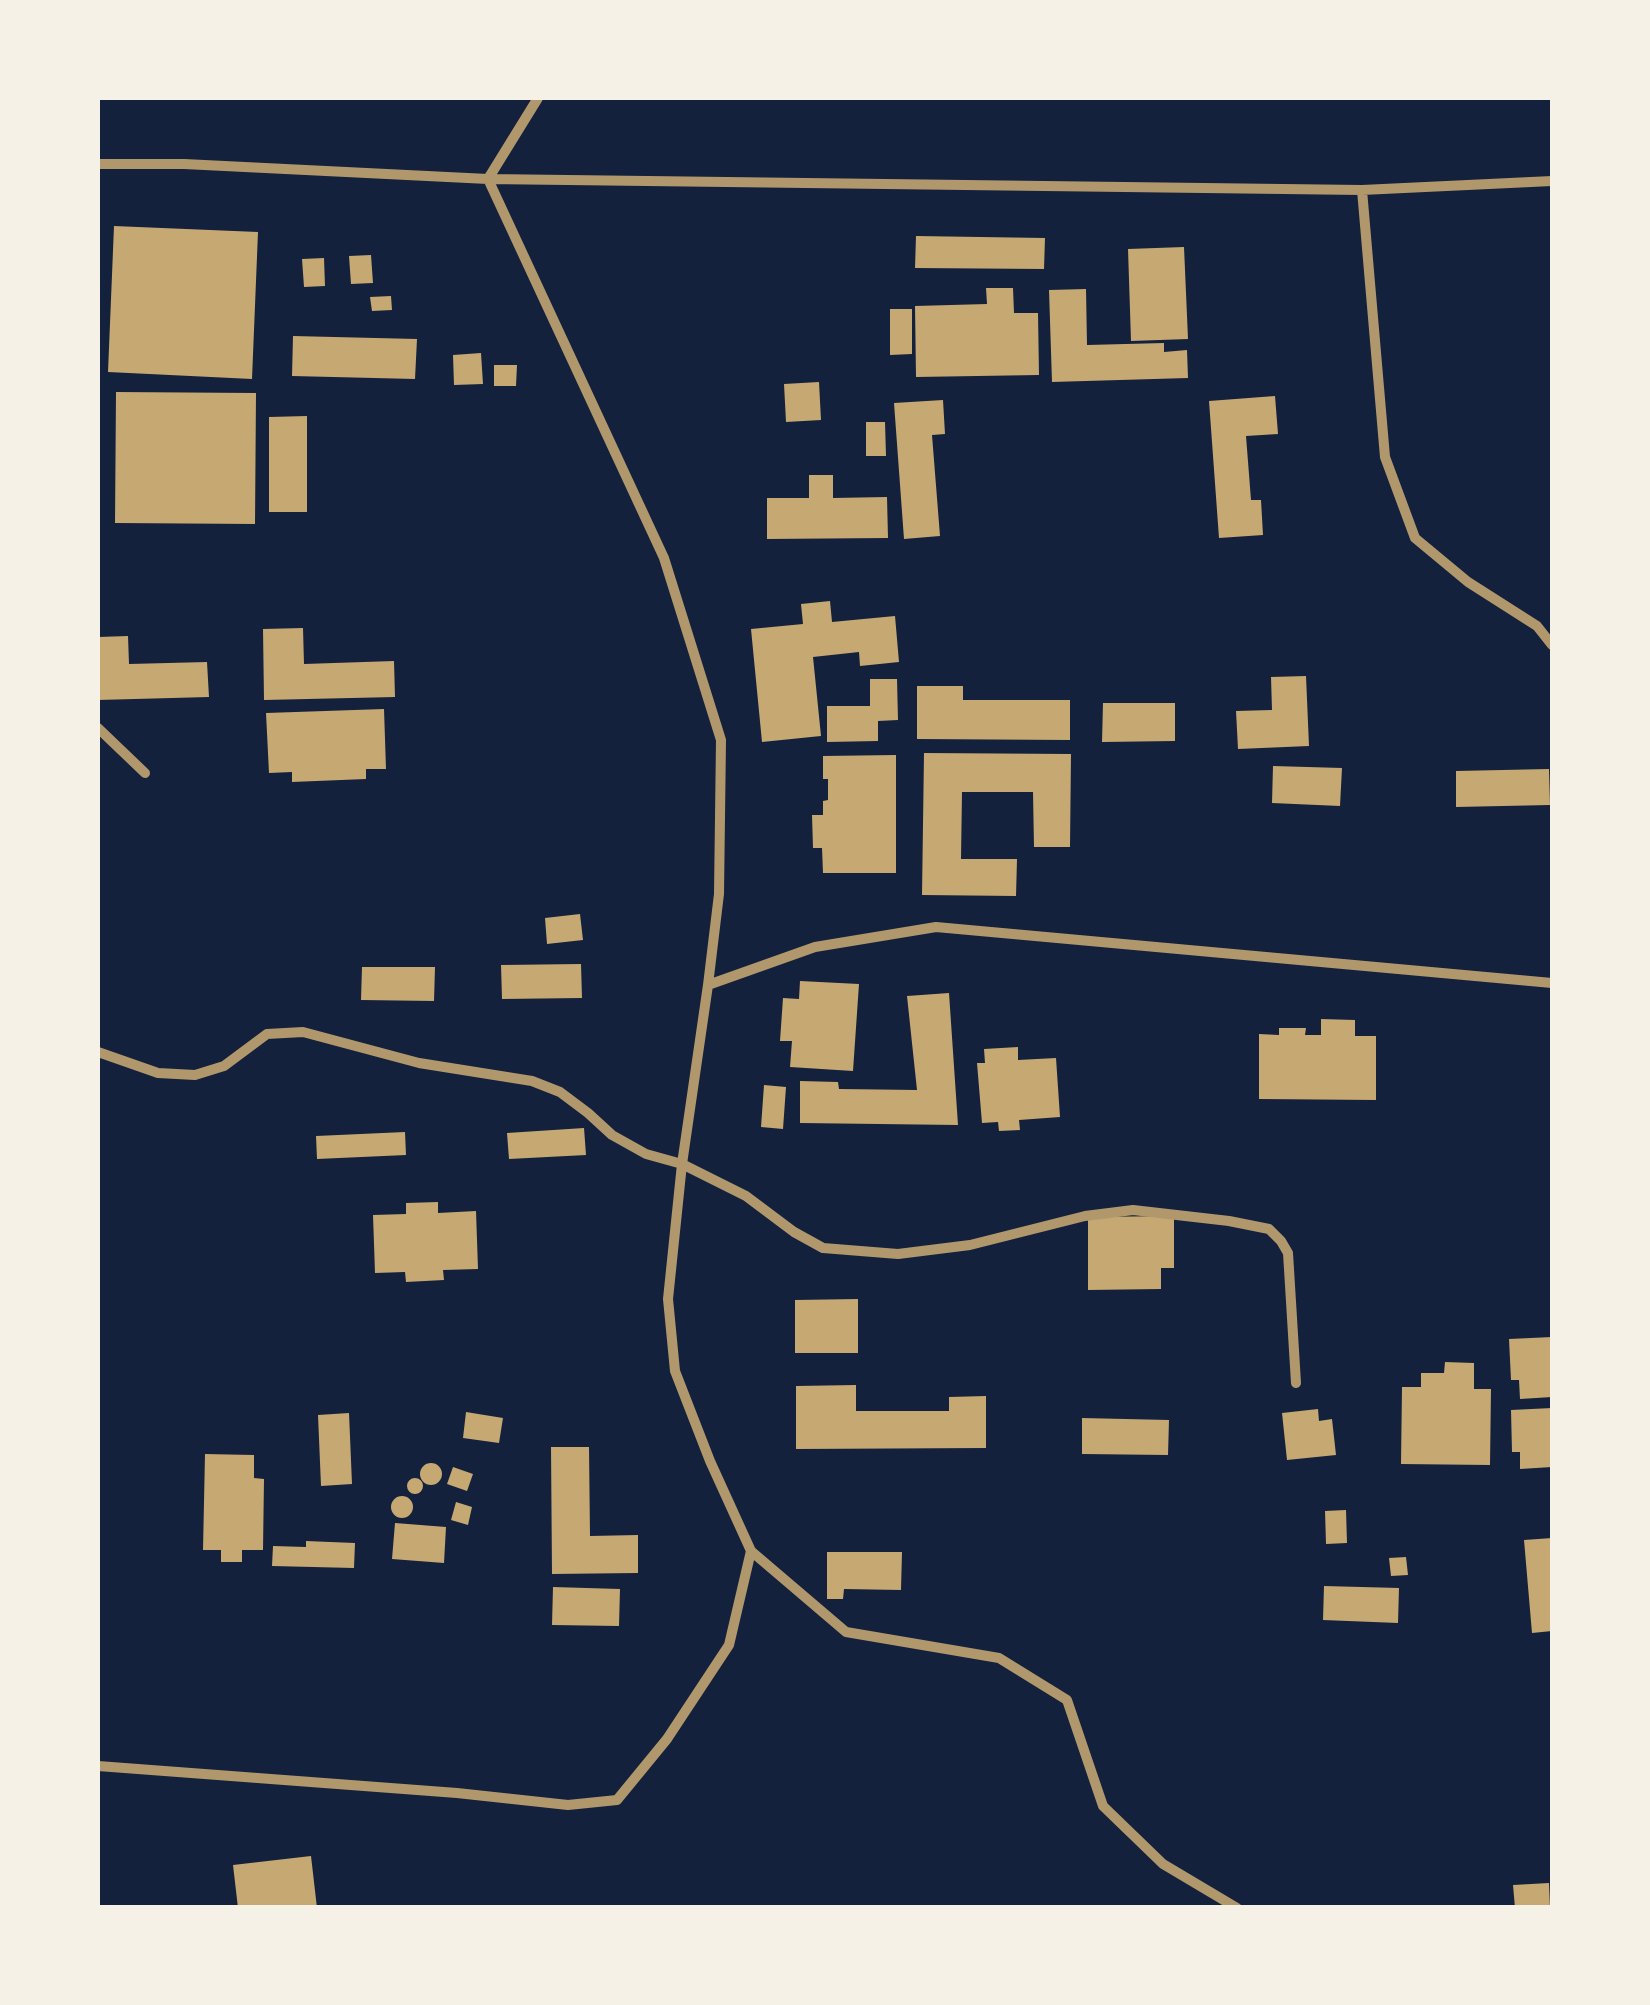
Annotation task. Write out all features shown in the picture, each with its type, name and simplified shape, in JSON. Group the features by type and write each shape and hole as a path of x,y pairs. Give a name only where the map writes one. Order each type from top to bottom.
{"street":[{"path":"488,179 538,98"},
{"path":"98,164 184,164 488,179 1362,190 1552,181"},
{"path":"488,179 664,558 721,740 718,894 668,1299 675,1371 710,1461 750,1550 846,1632 999,1658 1067,1700 1103,1806 1162,1864 1237,1908"},
{"path":"1362,190 1385,457 1415,538 1468,582 1537,626 1552,645"},
{"path":"98,728 145,773"},
{"path":"708,985 815,946 936,927 1552,983"},
{"path":"98,1052 158,1073 195,1075 224,1066 267,1034 303,1032 419,1063 532,1081 560,1092 612,1135 646,1154 682,1164 746,1196 823,1248 916,1252 970,1245 1085,1216 1134,1210 1269,1229 1288,1253 1296,1383"},
{"path":"98,1766 568,1805 617,1800 667,1739 729,1646 750,1550"}],"building":[{"path":"114,226 258,232 252,379 108,372"},
{"path":"916,236 1045,238 1044,269 915,268"},
{"path":"1184,247 1188,339 1131,341 1128,249"},
{"path":"371,255 373,283 351,284 349,256"},
{"path":"324,258 325,286 304,287 302,259"},
{"path":"986,288 1013,288 1014,313 1038,313 1039,375 916,377 915,306 987,304"},
{"path":"1086,289 1087,345 1164,343 1164,352 1187,350 1188,378 1052,382 1049,290"},
{"path":"391,296 392,310 372,311 370,297"},
{"path":"890,309 912,309 912,354 890,355"},
{"path":"293,336 417,339 415,379 292,376"},
{"path":"481,353 483,384 454,385 453,355"},
{"path":"494,365 517,365 516,386 494,386"},
{"path":"819,382 821,420 786,422 784,384"},
{"path":"116,392 256,393 255,524 115,523"},
{"path":"1275,396 1278,434 1246,436 1251,500 1261,500 1263,535 1219,538 1209,401"},
{"path":"943,400 945,434 932,435 940,536 904,539 894,403"},
{"path":"307,416 307,512 269,512 269,417"},
{"path":"866,422 885,422 886,456 866,456"},
{"path":"809,475 833,475 833,498 887,497 888,538 767,539 767,498 809,498"},
{"path":"830,601 832,622 895,616 899,662 860,666 859,652 813,657 821,736 762,742 751,629 803,624 801,604"},
{"path":"303,628 304,664 394,661 395,697 264,700 263,629"},
{"path":"128,636 129,664 207,662 209,697 98,700 98,637"},
{"path":"1306,676 1309,746 1238,749 1236,711 1272,710 1271,677"},
{"path":"870,679 897,679 898,720 878,721 878,741 827,742 827,706 870,706"},
{"path":"917,686 963,686 963,700 1070,700 1070,740 917,739"},
{"path":"1103,703 1175,703 1175,741 1102,742"},
{"path":"384,709 386,769 366,769 366,779 292,782 292,772 269,773 266,713"},
{"path":"924,753 1071,754 1070,847 1034,847 1033,792 962,792 961,859 1017,859 1016,896 922,895"},
{"path":"896,755 896,873 823,873 822,848 813,848 812,815 823,815 823,801 828,800 823,756"},
{"path":"1273,766 1342,768 1340,806 1272,803"},
{"path":"1549,769 1550,805 1456,807 1456,771"},
{"path":"580,914 583,940 547,944 545,918"},
{"path":"581,964 582,998 502,999 501,965"},
{"path":"362,967 435,967 434,1001 361,1000"},
{"path":"800,981 859,984 853,1071 790,1067 792,1041 780,1041 783,998 799,999"},
{"path":"949,993 958,1125 800,1123 800,1081 838,1082 839,1089 917,1090 907,996"},
{"path":"1321,1019 1355,1020 1355,1036 1376,1036 1376,1100 1259,1099 1259,1034 1279,1035 1279,1028 1306,1028 1305,1035 1321,1035"},
{"path":"1018,1047 1018,1060 1056,1058 1060,1117 1019,1120 1020,1130 999,1131 998,1122 982,1123 977,1063 985,1063 984,1049"},
{"path":"764,1085 786,1087 783,1129 761,1127"},
{"path":"584,1128 586,1155 509,1159 507,1133"},
{"path":"405,1132 406,1155 317,1159 316,1136"},
{"path":"438,1202 438,1213 476,1211 478,1269 443,1270 444,1280 406,1282 405,1272 375,1273 373,1215 406,1214 406,1203"},
{"path":"1174,1216 1174,1268 1161,1268 1161,1289 1088,1290 1088,1217"},
{"path":"858,1299 858,1353 795,1353 795,1300"},
{"path":"1552,1337 1552,1397 1520,1399 1519,1380 1511,1380 1509,1339"},
{"path":"1445,1362 1474,1363 1474,1389 1491,1389 1490,1465 1401,1464 1402,1387 1421,1387 1421,1373 1444,1373"},
{"path":"856,1385 856,1411 949,1411 949,1397 986,1396 986,1448 796,1449 796,1386"},
{"path":"1552,1408 1552,1467 1520,1469 1520,1452 1512,1452 1511,1410"},
{"path":"1318,1409 1319,1421 1332,1419 1336,1455 1287,1460 1282,1413"},
{"path":"466,1412 503,1418 499,1443 463,1438"},
{"path":"349,1413 352,1484 321,1486 318,1415"},
{"path":"1082,1418 1169,1420 1168,1455 1082,1454"},
{"path":"551,1447 589,1447 590,1536 638,1535 638,1573 552,1574"},
{"path":"205,1454 254,1455 254,1478 264,1479 263,1550 242,1550 242,1562 221,1562 221,1550 203,1550"},
{"path":"431,1463 442,1474 431,1485 420,1474"},
{"path":"453,1467 473,1474 467,1491 447,1484"},
{"path":"415,1478 423,1486 415,1494 407,1486"},
{"path":"402,1496 413,1507 402,1518 391,1507"},
{"path":"456,1502 472,1507 468,1525 451,1520"},
{"path":"1346,1510 1347,1543 1326,1544 1325,1511"},
{"path":"395,1523 446,1527 444,1563 392,1559"},
{"path":"1552,1538 1552,1631 1532,1633 1524,1540"},
{"path":"306,1541 355,1543 354,1568 272,1566 273,1546 306,1547"},
{"path":"827,1552 902,1552 901,1590 844,1589 843,1599 827,1599"},
{"path":"1406,1557 1408,1575 1391,1576 1389,1558"},
{"path":"1324,1586 1399,1588 1398,1623 1323,1620"},
{"path":"553,1587 620,1589 619,1626 552,1625"},
{"path":"311,1856 317,1908 238,1908 233,1865"},
{"path":"1549,1883 1550,1908 1515,1908 1513,1885"}]}
